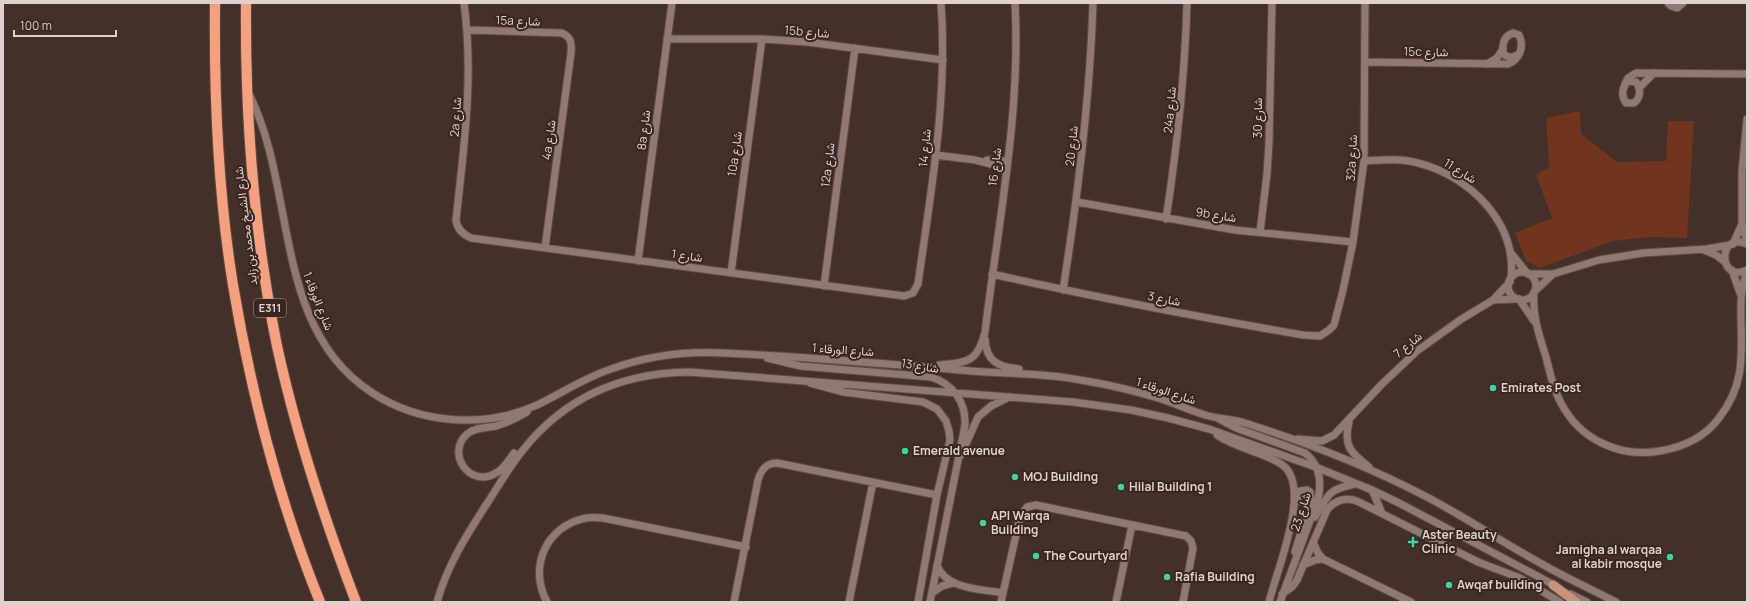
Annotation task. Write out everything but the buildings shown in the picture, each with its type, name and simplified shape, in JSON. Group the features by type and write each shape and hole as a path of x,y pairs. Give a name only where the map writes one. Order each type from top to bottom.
{"highway":[{"name":"شارع الشيخ محمد بن زايد","path":"215,3 216,93 219,149 225,221 233,284 247,356 273,463 294,531 320,602"},
{"name":"شارع الشيخ محمد بن زايد","path":"246,3 248,92 260,247 277,346 314,486 356,602"}],"main road":[{"path":"1553,585 1576,602"}],"street":[{"name":"2a شارع","path":"460,231 456,220 467,120 469,62 464,3"},
{"name":"8a شارع","path":"638,261 672,3"},
{"name":"شارع 14","path":"913,292 918,284 936,155 943,60 942,3"},
{"name":"شارع 16","path":"927,367 961,363 971,359 980,349 985,332 1006,165 1016,55 1015,3"},
{"name":"شارع 20","path":"1063,290 1077,202 1086,109 1093,3"},
{"name":"24a شارع","path":"1166,219 1178,142 1187,3"},
{"name":"شارع 30","path":"1260,232 1268,174 1272,3"},
{"name":"32a شارع","path":"1337,311 1353,242 1364,161 1364,3"},
{"path":"1668,3 1677,8 1683,3"},
{"name":"15a شارع","path":"467,30 562,33 567,36"},
{"path":"1487,64 1497,58 1503,49 1504,40 1507,36 1513,33 1516,34 1522,42 1519,54 1513,58 1504,53 1503,49"},
{"name":"4a شارع","path":"545,248 571,53 570,40 567,36"},
{"name":"15b شارع","path":"667,39 762,39 807,42 943,60"},
{"name":"10a شارع","path":"731,273 762,39"},
{"name":"12a شارع","path":"824,286 855,48"},
{"name":"15c شارع","path":"1365,62 1508,64 1515,61 1519,54"},
{"path":"1626,84 1628,81 1636,82 1640,88 1640,95 1637,101 1630,104 1626,102 1623,96 1626,84 1628,78 1636,73 1747,74"},
{"path":"1640,88 1654,73"},
{"name":"شارع الورقاء 1","path":"248,92 258,114 270,148 291,258 310,317 330,353 346,371 364,387 384,400 406,410 429,417 452,420 476,420 499,417 533,407 594,375 638,360 667,355 697,353 759,355 976,372 1042,375 1083,380 1137,392 1217,418 1238,421 1292,439 1377,473 1439,503 1541,564 1616,602"},
{"path":"1536,325 1519,299 1510,292 1510,280 1516,274 1553,274 1592,262 1628,255 1664,250 1702,249 1739,242 1747,243 1742,224 1745,189 1742,171 1747,119"},
{"path":"936,155 1006,165"},
{"name":"شارع 11","path":"1364,161 1394,160 1417,162 1433,167 1463,183 1482,200 1493,214 1502,230 1511,253 1527,274"},
{"name":"9b شارع","path":"1077,202 1166,219 1260,232 1353,242"},
{"path":"1725,262 1724,254 1742,224"},
{"name":"شارع 1","path":"460,231 471,238 638,261 898,296 909,295 913,292"},
{"path":"1527,274 1535,281 1534,312 1536,325 1557,396 1566,411 1577,425 1590,436 1614,448 1639,453 1657,452 1684,445 1705,433 1718,419 1733,397 1739,380 1742,363 1740,294 1732,270 1716,255 1702,249"},
{"name":"شارع 11","path":"1510,280 1511,253"},
{"path":"1732,270 1738,272 1747,271 1740,294"},
{"path":"1519,299 1526,299 1553,274"},
{"name":"شارع 3","path":"992,277 1160,310 1304,335 1317,336 1326,333 1334,325 1337,311"},
{"name":"شارع 7","path":"1292,439 1314,441 1326,440 1338,432 1382,384 1417,351 1460,320 1493,300 1510,280"},
{"name":"شارع 7","path":"1493,300 1519,299"},
{"name":"شارع 16","path":"985,332 987,352 996,364 1003,367 1042,375"},
{"name":"شارع 13","path":"759,355 783,364 931,377 942,381 956,393 963,406 965,420 930,602"},
{"name":"شارع الورقاء 1","path":"437,602 450,565 462,542 515,460 542,428 573,404 596,391 622,381 649,375 689,372 1073,402 1152,414 1209,429 1318,468 1372,490 1587,602"},
{"path":"800,380 843,392 923,402 937,409 946,422 950,436 937,495 918,602"},
{"path":"958,460 965,450 972,428 978,417 990,406 1011,397"},
{"path":"533,407 521,416 509,421 496,426 478,429 469,433 460,444 458,454 461,463 467,471 475,476 485,477 494,475 523,444 542,428"},
{"path":"1217,418 1236,428 1305,453 1318,468"},
{"path":"1349,420 1346,437 1350,451 1377,473"},
{"name":"شارع 23","path":"1209,429 1230,443 1276,461 1288,470 1292,478 1294,488 1293,514 1289,535 1269,602"},
{"path":"734,602 760,473 766,466 778,463 937,495"},
{"name":"شارع 23","path":"1280,602 1319,493 1320,481 1318,468"},
{"path":"849,602 873,482"},
{"path":"1308,527 1330,493 1341,487 1356,484"},
{"path":"1289,535 1296,520 1298,494 1300,491 1306,490 1310,492 1312,498 1300,531 1290,572"},
{"path":"1372,490 1382,513"},
{"path":"1282,594 1295,584 1327,510 1340,500 1348,499 1356,500 1494,568 1520,578 1560,602"},
{"path":"1001,602 1020,517 1027,507 1036,505 1182,535 1191,541 1193,553 1183,602"},
{"path":"547,602 542,593 538,578 539,564 544,550 551,539 561,529 573,522 586,518 600,517 746,547"},
{"path":"1116,602 1132,525"},
{"path":"1313,542 1318,553 1323,559 1411,602"},
{"path":"1303,565 1315,560 1323,559"},
{"path":"1494,568 1512,563"},
{"path":"937,565 943,576 953,583 1003,593"},
{"path":"932,593 942,586 953,583"}],"shaded area":[{"path":"1580,111 1581,134 1617,162 1666,161 1668,121 1694,121 1687,238 1650,237 1613,241 1540,268 1526,261 1515,233 1552,218 1536,175 1549,167 1546,118"}],"place":[{"name":"Emirates Post","path":"1493,388"},
{"name":"Emerald avenue","path":"905,451"},
{"name":"MOJ Building","path":"1015,477"},
{"name":"Hilal Building 1","path":"1121,487"},
{"name":"API Warqa Building","path":"983,523"},
{"name":"Aster Beauty Clinic","path":"1413,542"},
{"name":"The Courtyard","path":"1036,556"},
{"name":"Jamigha al warqaa al kabir mosque","path":"1670,557"},
{"name":"Rafia Building","path":"1167,577"},
{"name":"Awqaf building","path":"1449,585"}]}
